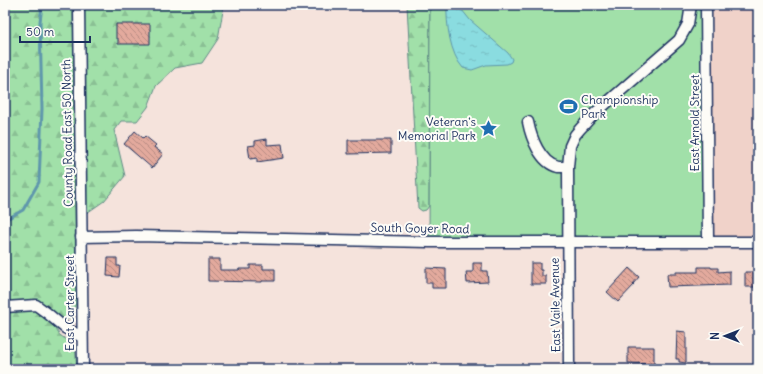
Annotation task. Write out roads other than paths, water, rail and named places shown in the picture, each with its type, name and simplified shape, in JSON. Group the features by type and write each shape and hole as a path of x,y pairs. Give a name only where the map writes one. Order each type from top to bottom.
{"street":[{"name":"County Road East 50 North","path":"78,5 82,237"},
{"name":"East Vaile Avenue","path":"569,369 568,167 570,146 575,135 594,114 679,40 688,24 691,5"},
{"name":"East Arnold Street","path":"706,5 708,241"},
{"path":"528,122 532,139 546,160 556,166 568,167"},
{"name":"South Goyer Road","path":"82,237 136,236 429,242 758,242"},
{"name":"East Carter Street","path":"82,237 82,369"},
{"path":"5,307 36,305 65,328 82,337"}],"water":[{"path":"447,5 458,5 470,20 508,53 512,59 511,62 507,64 486,65 472,70 463,68 452,47 447,20"}],"waterway":[{"path":"5,220 23,210 39,182 42,109 40,22 42,5"}],"place":[{"name":"Championship Park","path":"568,106"},
{"name":"Veteran's Memorial Park","path":"489,128"}]}
